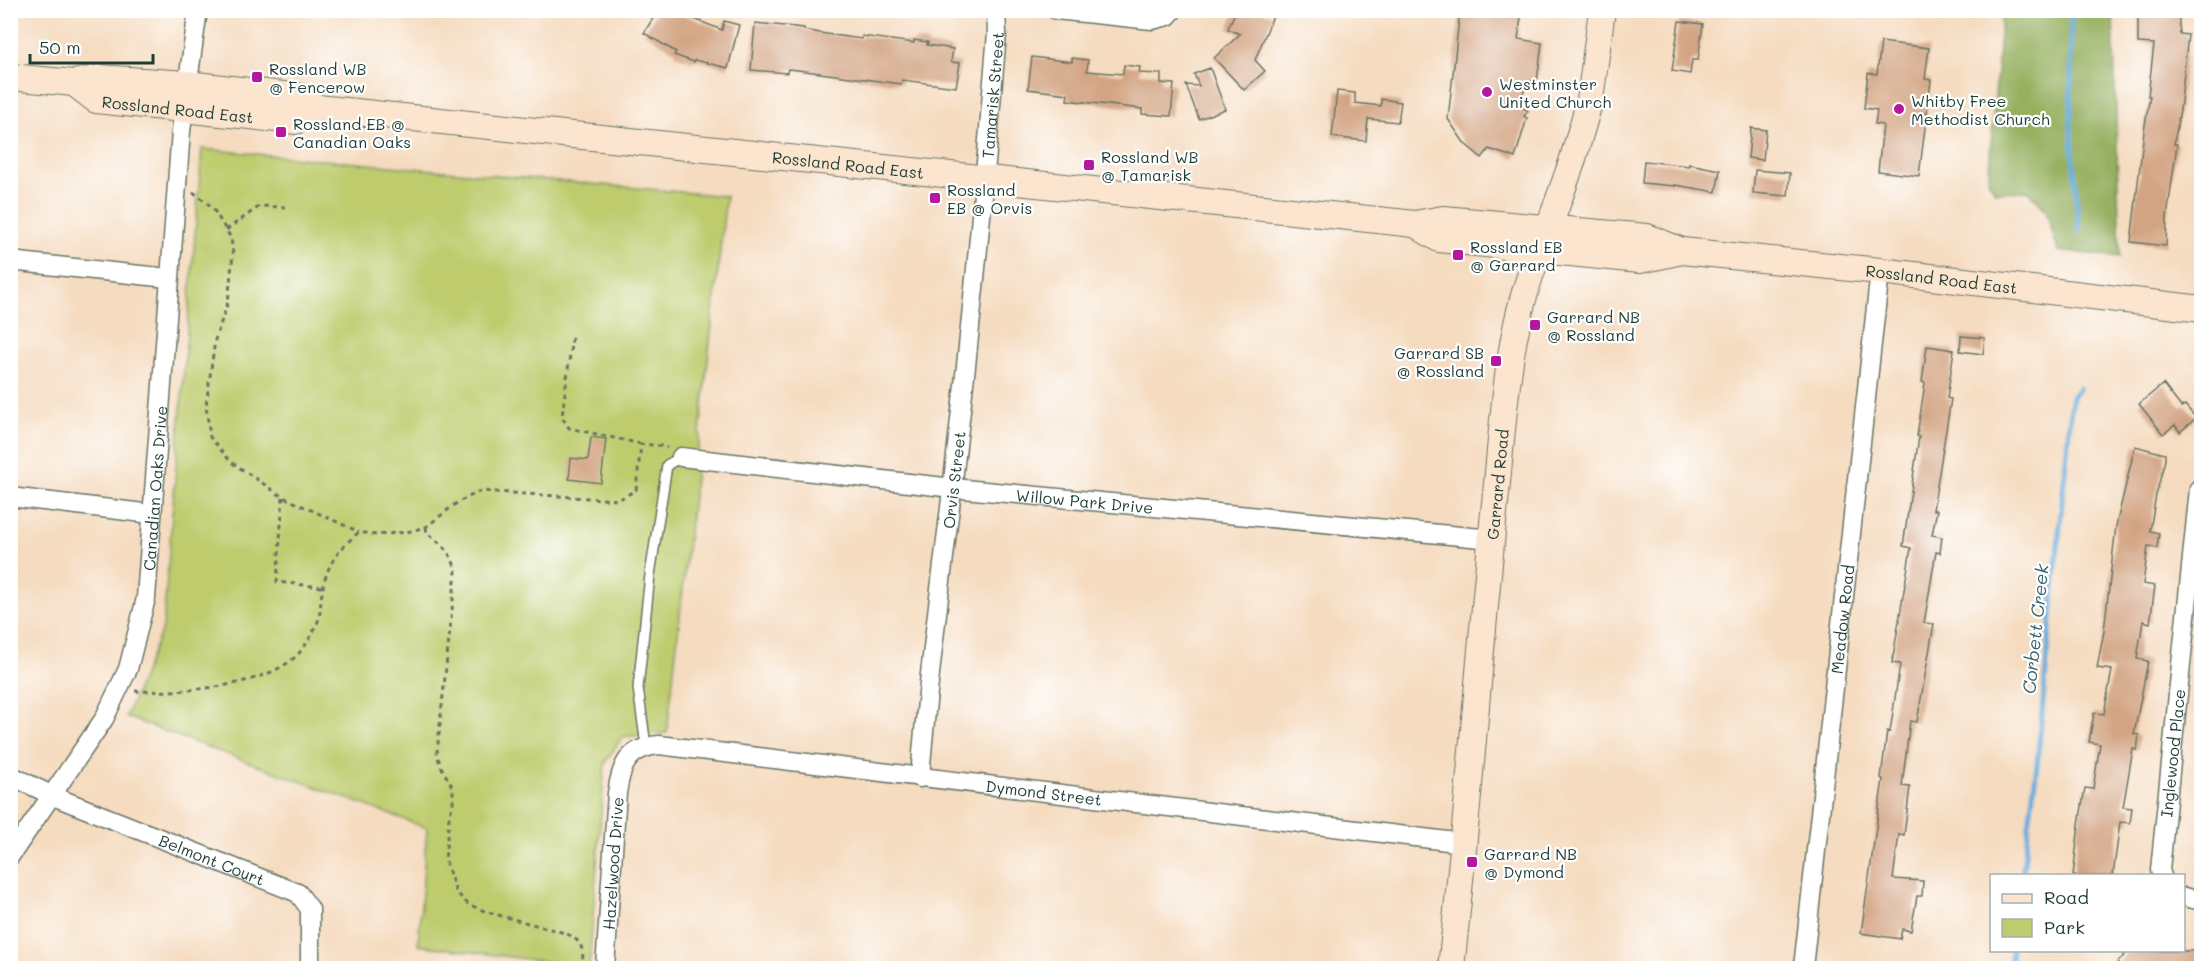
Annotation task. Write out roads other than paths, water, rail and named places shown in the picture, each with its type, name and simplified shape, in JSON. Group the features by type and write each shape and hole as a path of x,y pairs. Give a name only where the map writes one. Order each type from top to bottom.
{"main road":[{"name":"Garrard Road","path":"1451,969 1492,540 1516,326 1528,278 1572,162 1590,100 1602,10"},
{"name":"Rossland Road East","path":"10,77 74,83 99,78 185,96 301,97 318,108 1415,224 1443,219 1545,238 1647,237 1682,251 2201,304"}],"street":[{"name":"Canadian Oaks Drive","path":"10,856 104,719 128,669 146,598 168,278 185,96 198,10"},
{"name":"Tamarisk Street","path":"985,180 997,33 996,10"},
{"path":"1056,10 1152,20 1168,16 1173,10"},
{"name":"Orvis Street","path":"920,778 925,705 952,488 985,180"},
{"path":"10,261 168,278"},
{"name":"Meadow Road","path":"1803,969 1880,271"},
{"name":"Willow Park Drive","path":"681,457 952,488 1492,540"},
{"name":"Inglewood Place","path":"2161,874 2161,858 2199,489 2202,487"},
{"path":"10,497 152,514"},
{"name":"Dymond Street","path":"646,746 659,745 1464,843"},
{"name":"Hazelwood Drive","path":"605,969 620,776 627,759 646,746"},
{"name":"Belmont Court","path":"10,775 53,796 298,893 310,909 310,969"},
{"path":"2185,897 2202,901"}],"lane":[{"path":"646,746 638,688 650,575 667,465 681,457"}],"waterway":[{"name":"Corbett Creek","path":"2071,10 2071,130 2079,231"},
{"name":"Corbett Creek","path":"2022,874 2037,765 2072,397 2079,388"},
{"name":"Corbett Creek","path":"2010,968 2012,952"}],"place":[{"name":"Rossland WB @ Fencerow","path":"257,77"},
{"name":"Westminster United Church","path":"1487,92"},
{"name":"Whitby Free Methodist Church","path":"1899,109"},
{"name":"Rossland EB @ Canadian Oaks","path":"281,132"},
{"name":"Rossland WB @ Tamarisk","path":"1089,165"},
{"name":"Rossland EB @ Orvis","path":"935,198"},
{"name":"Rossland EB @ Garrard","path":"1458,255"},
{"name":"Garrard NB @ Rossland","path":"1535,325"},
{"name":"Garrard SB @ Rossland","path":"1496,361"},
{"name":"Garrard NB @ Dymond","path":"1472,862"}]}
